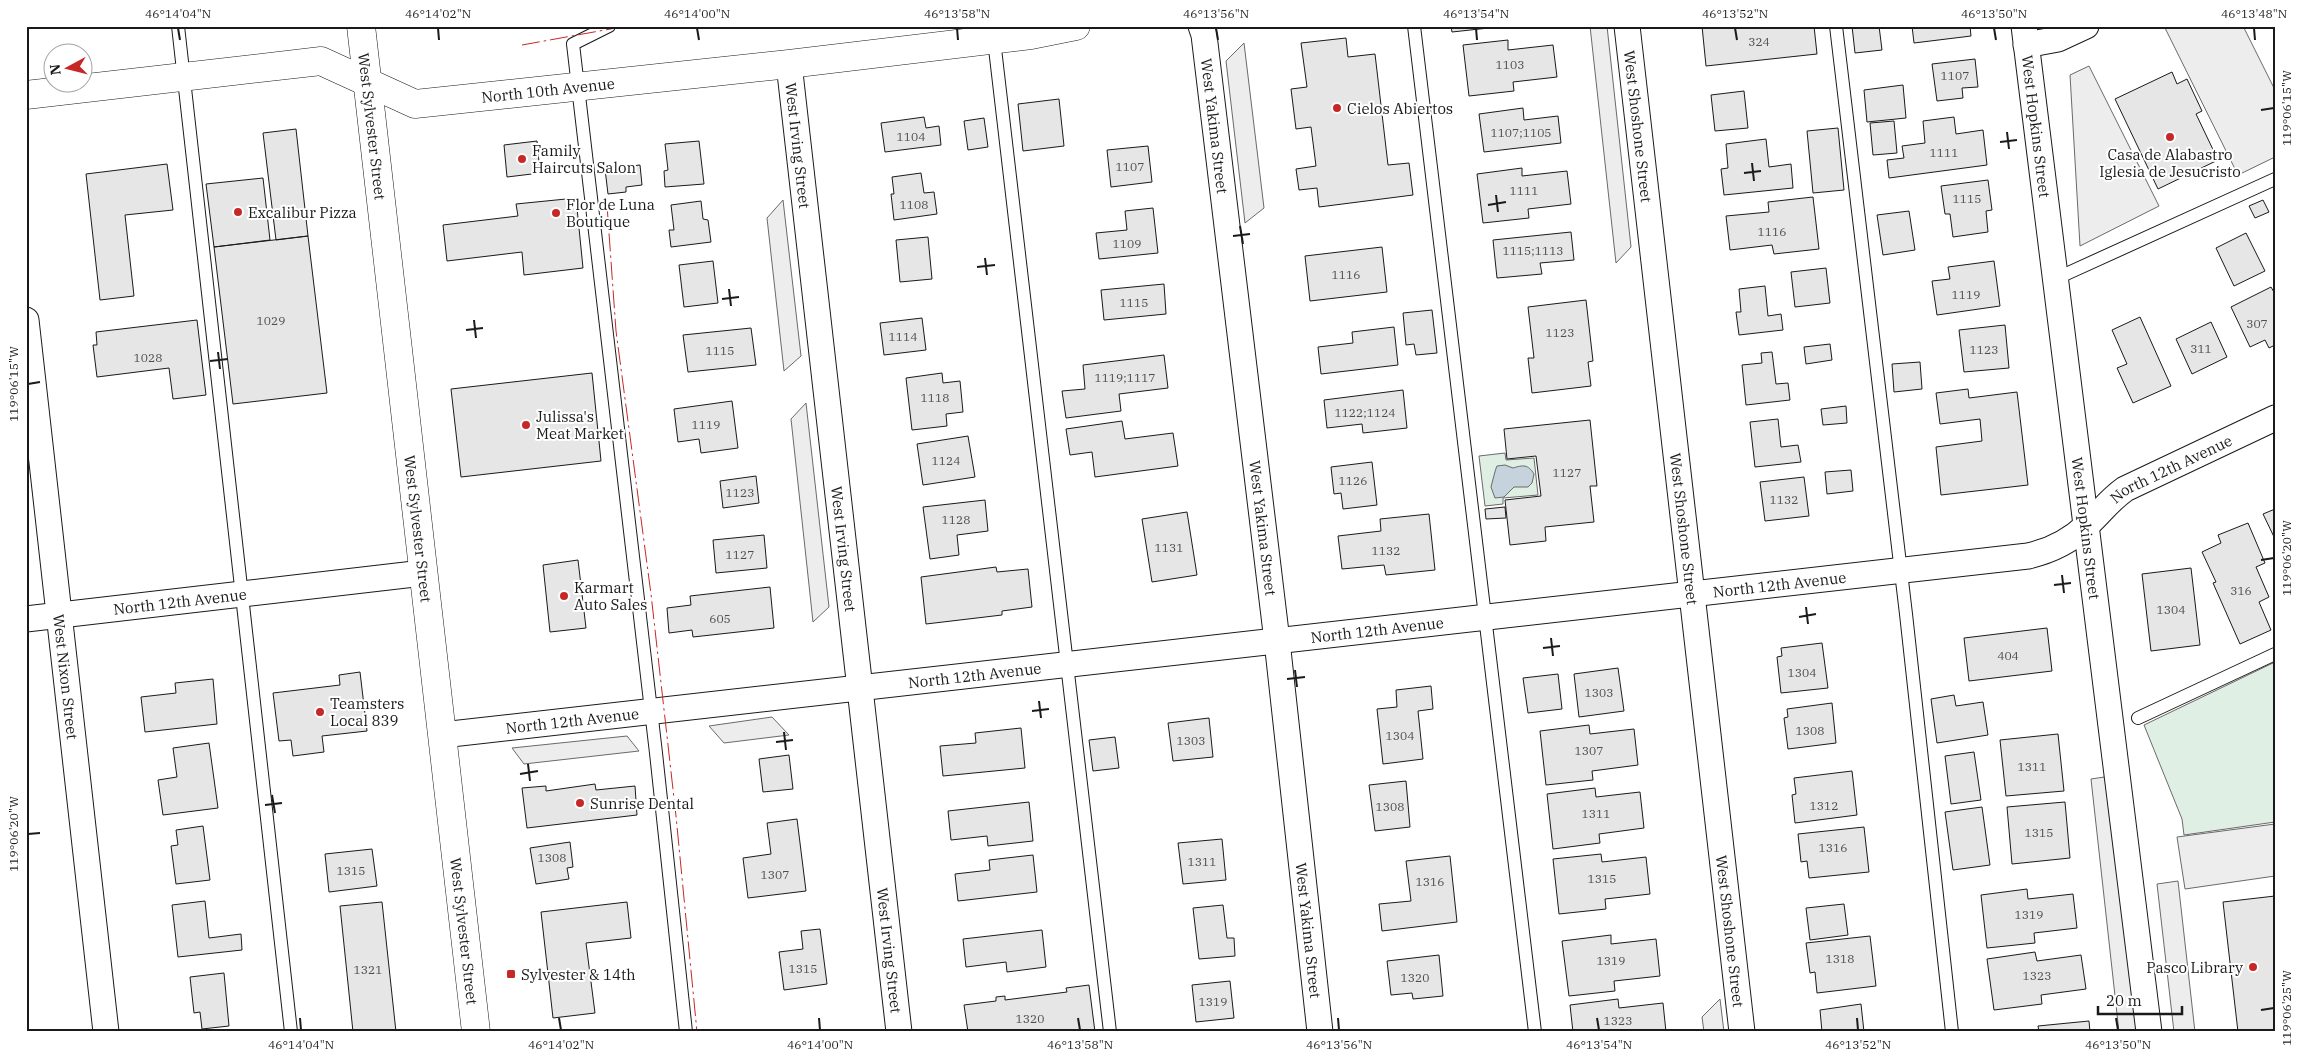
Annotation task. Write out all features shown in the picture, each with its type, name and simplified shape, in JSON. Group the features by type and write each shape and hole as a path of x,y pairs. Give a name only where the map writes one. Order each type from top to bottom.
{"street":[{"name":"West Sylvester Street","path":"361,26 476,1032"},
{"name":"North 10th Avenue","path":"26,95 321,61 415,104 994,40 1076,26"},
{"name":"West Yakima Street","path":"1201,26 1204,35 1277,640 1320,1032"},
{"name":"West Shoshone Street","path":"1627,26 1742,1032"},
{"path":"2025,36 2058,39 2086,26"},
{"name":"West Hopkins Street","path":"2025,36 2149,1032"},
{"name":"West Irving Street","path":"789,64 900,1032"},
{"name":"West Nixon Street","path":"26,320 106,1032"},
{"name":"North 12th Avenue","path":"442,735 2028,556 2045,552 2061,545 2086,526 2108,501 2125,490 2275,418"},
{"name":"North 12th Avenue","path":"26,619 423,573"}],"lane":[{"path":"178,26 291,1032"},
{"path":"609,26 573,44 651,712 686,1032"},
{"path":"1414,26 1535,1032"},
{"path":"1836,26 1952,1032"},
{"path":"994,40 1110,1032"},
{"path":"2055,279 2275,179"},
{"path":"2138,718 2275,654"}],"green space":[{"path":"1505,453 1506,460 1534,458 1538,495 1503,498 1503,504 1485,506 1479,456"},
{"path":"2275,662 2275,822 2184,835 2182,819 2144,725"}],"shaded area":[{"path":"1590,26 1607,26 1631,247 1616,263"},
{"path":"2170,26 2243,26 2275,90 2275,157 2238,175 2165,28"},
{"path":"1244,43 1264,208 1245,223 1226,61"},
{"path":"2089,66 2159,206 2080,246 2070,75"},
{"path":"783,200 801,356 784,371 767,218"},
{"path":"806,403 829,607 813,622 791,419"},
{"path":"1505,465 1513,468 1527,467 1534,474 1532,483 1528,487 1514,487 1504,497 1495,498 1491,487 1496,469 1497,466"},
{"path":"772,717 789,735 724,743 709,726"},
{"path":"627,736 639,751 524,764 512,748"},
{"path":"2111,776 2141,1032 2119,1032 2091,779"},
{"path":"2275,824 2275,876 2185,889 2177,837"},
{"path":"2178,881 2195,1032 2174,1032 2157,884"},
{"path":"1720,999 1724,1032 1704,1032 1702,1017"}],"building":[{"path":"1451,26 1507,26 1452,32"},
{"path":"1702,26 1723,26 1723,28 1814,26 1817,54 1706,66"},
{"path":"1852,26 1879,26 1882,50 1855,53"},
{"path":"1912,26 1970,26 1971,36 1914,43"},
{"name":"Cielos Abiertos","path":"1346,38 1348,57 1375,54 1388,165 1409,163 1413,195 1319,207 1317,188 1299,190 1296,169 1316,166 1311,127 1296,129 1291,89 1307,87 1301,43"},
{"path":"1508,40 1508,50 1553,45 1557,77 1513,82 1514,91 1469,96 1463,45"},
{"path":"1975,59 1978,87 1962,88 1963,98 1937,101 1932,64"},
{"name":"Casa de Alabastro Iglesia de Jesucristo","path":"2172,72 2177,84 2187,79 2202,111 2196,114 2218,160 2158,189 2115,99"},
{"path":"1903,85 1906,118 1867,122 1864,90"},
{"path":"1744,91 1748,128 1715,131 1711,95"},
{"path":"1059,99 1064,146 1023,151 1018,104"},
{"path":"1523,108 1524,120 1558,116 1561,143 1484,152 1479,114"},
{"path":"924,117 926,128 939,126 941,145 885,152 881,123"},
{"path":"1954,117 1956,134 1983,130 1987,165 1889,178 1887,160 1904,158 1902,146 1925,143 1923,121"},
{"path":"984,118 988,147 968,150 964,121"},
{"path":"1894,121 1897,153 1873,155 1870,123"},
{"path":"1838,128 1844,190 1813,193 1807,131"},
{"path":"296,129 308,236 276,240 263,133"},
{"path":"1766,139 1769,167 1791,164 1793,188 1724,195 1721,169 1728,168 1726,144"},
{"name":"Family Haircuts Salon","path":"537,141 540,173 507,177 504,145"},
{"path":"699,141 704,184 665,187 664,171 668,170 665,144"},
{"path":"1148,146 1152,182 1111,187 1107,150"},
{"path":"167,164 173,210 125,215 134,296 100,300 86,174"},
{"path":"640,165 642,185 626,187 626,192 608,194 605,169"},
{"path":"1522,168 1522,176 1567,171 1571,204 1528,209 1529,218 1483,223 1477,174"},
{"path":"921,173 924,193 934,192 937,214 894,220 891,194 894,194 892,177"},
{"name":"Excalibur Pizza","path":"263,178 270,240 214,247 206,184"},
{"path":"1988,180 1992,210 1986,211 1988,232 1953,237 1950,214 1945,214 1941,186"},
{"path":"1813,197 1819,249 1774,254 1772,245 1730,250 1726,216 1769,212 1768,202"},
{"path":"576,198 583,268 524,275 522,252 447,261 443,225 518,216 516,204"},
{"path":"2263,200 2269,212 2255,218 2249,206"},
{"path":"701,201 703,219 708,220 711,242 671,247 669,230 674,230 671,205"},
{"path":"1153,208 1158,253 1099,259 1096,233 1127,230 1125,211"},
{"path":"1909,211 1915,250 1883,255 1877,215"},
{"path":"1571,232 1574,260 1540,263 1542,274 1497,278 1493,240"},
{"path":"2246,233 2265,271 2234,286 2216,248"},
{"path":"308,236 327,393 233,404 214,247"},
{"path":"928,237 932,279 900,282 896,240"},
{"path":"1382,247 1387,292 1310,301 1305,256"},
{"path":"713,261 718,303 684,307 679,265"},
{"path":"1994,261 2000,306 1937,315 1932,281 1950,279 1948,267"},
{"path":"1826,268 1830,303 1795,307 1791,272"},
{"path":"1164,284 1166,314 1104,320 1101,290"},
{"path":"1765,286 1768,316 1781,314 1783,330 1739,335 1736,312 1741,312 1739,289"},
{"path":"2271,287 2275,294 2275,345 2269,348 2265,340 2250,347 2231,307"},
{"path":"1586,300 1593,361 1588,362 1591,386 1532,393 1528,358 1534,358 1528,307"},
{"path":"1432,310 1437,353 1416,355 1414,344 1406,345 1403,313"},
{"path":"2140,317 2171,386 2133,403 2117,368 2127,364 2112,330"},
{"path":"922,318 926,350 884,355 880,323"},
{"path":"197,320 206,395 173,399 169,368 97,377 93,345 97,345 96,332"},
{"path":"2211,322 2227,357 2192,374 2176,339"},
{"path":"2005,325 2009,368 1964,372 1959,330"},
{"path":"1394,327 1398,365 1321,374 1318,347 1353,343 1352,332"},
{"path":"751,328 756,365 688,372 683,335"},
{"path":"1830,344 1832,360 1806,364 1804,347"},
{"path":"1772,352 1776,384 1788,383 1790,400 1746,405 1742,365 1762,363 1761,353"},
{"path":"1164,355 1168,388 1119,394 1121,411 1066,418 1062,391 1085,389 1083,365"},
{"path":"1920,362 1922,389 1894,392 1892,364"},
{"name":"Julissa's Meat Market","path":"592,373 601,461 461,477 451,389"},
{"path":"942,373 943,383 960,381 963,412 946,414 947,426 912,430 906,378"},
{"path":"1968,389 1969,398 2017,392 2028,485 1941,495 1936,447 1982,441 1980,419 1940,424 1936,393"},
{"path":"1403,390 1407,428 1363,433 1362,424 1327,428 1324,400"},
{"path":"732,401 738,448 701,453 699,439 678,442 674,409"},
{"path":"1846,406 1847,423 1823,425 1821,409"},
{"path":"1778,419 1781,447 1798,445 1801,462 1755,467 1750,422"},
{"path":"1590,420 1597,486 1590,486 1594,522 1545,527 1546,541 1510,545 1505,500 1541,496 1536,456 1507,459 1504,429"},
{"path":"1122,421 1125,439 1173,433 1178,466 1095,477 1092,452 1070,455 1066,429"},
{"path":"968,436 975,477 923,485 917,444"},
{"path":"1372,462 1377,505 1343,509 1341,493 1334,494 1331,467"},
{"path":"1851,470 1853,491 1827,494 1825,472"},
{"path":"756,476 759,503 723,508 720,481"},
{"path":"1804,477 1809,516 1765,521 1760,482"},
{"path":"985,500 988,531 957,535 959,555 930,559 923,507"},
{"path":"1505,507 1506,518 1486,519 1485,509"},
{"path":"2275,509 2275,539 2263,514"},
{"path":"1187,512 1197,575 1152,582 1142,519"},
{"path":"1429,514 1435,570 1386,575 1384,565 1342,569 1338,536 1381,531 1380,519"},
{"path":"2248,523 2265,563 2256,567 2269,597 2259,602 2271,630 2240,644 2213,583 2216,582 2202,552 2221,543 2218,535"},
{"path":"764,535 767,568 716,573 713,540"},
{"name":"Karmart Auto Sales","path":"578,560 586,628 550,632 543,565"},
{"path":"996,567 997,572 1028,569 1032,607 1002,611 1002,615 926,624 921,577"},
{"path":"2191,568 2200,645 2151,651 2142,574"},
{"path":"770,587 774,628 693,637 692,630 669,633 667,608 691,605 690,596"},
{"path":"2047,628 2052,671 1969,681 1964,638"},
{"path":"1822,643 1828,688 1781,693 1777,657 1782,656 1781,648"},
{"path":"1618,668 1624,711 1579,717 1574,674"},
{"name":"Teamsters Local 839","path":"360,672 367,731 322,736 324,752 293,756 291,740 279,741 273,693 340,685 339,675"},
{"path":"1558,674 1562,709 1528,713 1523,678"},
{"path":"213,679 217,724 145,732 141,697 176,693 175,683"},
{"path":"1431,686 1433,709 1418,711 1423,759 1383,764 1377,709 1397,707 1396,690"},
{"path":"1954,695 1956,706 1983,702 1988,735 1937,743 1931,699"},
{"path":"1832,703 1836,743 1788,749 1784,718 1788,717 1787,709"},
{"path":"1209,718 1213,757 1173,761 1168,723"},
{"path":"1589,725 1590,734 1634,729 1638,765 1592,771 1593,780 1546,785 1540,731"},
{"path":"1021,728 1025,768 943,776 940,746 976,743 975,733"},
{"path":"2058,734 2064,791 2006,796 2000,740"},
{"path":"1115,737 1119,768 1093,771 1089,740"},
{"path":"209,743 218,808 163,815 158,780 177,777 173,748"},
{"path":"1974,752 1981,800 1951,804 1945,756"},
{"path":"789,755 793,789 763,792 759,759"},
{"path":"1852,771 1857,815 1795,823 1792,795 1796,794 1794,778"},
{"path":"1406,781 1410,827 1375,831 1369,785"},
{"name":"Sunrise Dental","path":"595,784 596,790 635,786 637,815 527,828 522,788 546,786 546,791"},
{"path":"1595,788 1596,797 1640,792 1644,828 1599,834 1600,843 1553,849 1547,794"},
{"path":"1029,802 1033,841 988,846 987,836 951,840 948,811"},
{"path":"2065,802 2070,858 2012,864 2007,807"},
{"path":"1982,807 1990,865 1953,870 1945,812"},
{"path":"797,819 806,891 748,898 743,858 771,854 767,823"},
{"path":"203,826 210,880 176,884 171,846 178,845 176,830"},
{"path":"1864,827 1869,872 1809,878 1807,861 1801,862 1798,834"},
{"path":"1222,839 1226,880 1183,884 1178,843"},
{"path":"570,842 573,867 567,868 569,879 536,884 530,848"},
{"path":"372,849 377,886 329,892 325,854"},
{"path":"1601,854 1602,862 1646,857 1650,894 1605,899 1606,909 1559,914 1553,859"},
{"path":"1033,855 1037,892 958,901 955,874 990,870 989,860"},
{"path":"1450,856 1457,922 1382,931 1379,904 1411,901 1406,861"},
{"path":"2027,889 2028,899 2073,894 2077,928 2034,933 2035,943 1987,948 1981,895"},
{"name":"Pasco Library","path":"2275,896 2275,1032 2238,1032 2223,902"},
{"path":"205,901 209,938 241,934 242,950 178,957 172,905"},
{"path":"382,902 396,1032 353,1032 340,906"},
{"path":"627,902 631,938 586,943 595,1013 553,1018 541,912"},
{"path":"1844,904 1848,935 1810,940 1806,908"},
{"path":"1223,905 1227,938 1234,938 1235,956 1199,959 1193,908"},
{"path":"820,929 827,984 784,990 779,952 803,949 801,931"},
{"path":"1042,930 1046,967 1007,972 1006,962 966,967 963,939"},
{"path":"1611,935 1611,944 1656,939 1660,976 1614,981 1615,991 1569,996 1562,941"},
{"path":"1870,936 1876,986 1817,993 1815,972 1810,973 1806,943"},
{"path":"2035,952 2037,961 2081,955 2086,989 2041,995 2042,1004 1994,1010 1987,959"},
{"path":"1439,955 1443,996 1413,999 1412,993 1391,995 1387,961"},
{"path":"224,973 229,1026 202,1029 200,1012 194,1013 190,977"},
{"path":"1230,981 1234,1018 1196,1022 1192,985"},
{"path":"1089,985 1095,1032 968,1032 964,1005 996,1001 996,997 1005,996 1005,1000 1067,992 1066,988"},
{"path":"1618,999 1619,1008 1663,1003 1666,1032 1573,1032 1570,1005"},
{"path":"1861,1004 1864,1032 1822,1032 1820,1010"},
{"path":"2089,1021 2090,1032 2039,1032 2038,1026"}],"power":[{"path":"522,45 627,26"},
{"path":"607,205 616,331 651,594 676,816 697,1032"}],"place":[{"name":"Cielos Abiertos","path":"1337,108"},
{"name":"Casa de Alabastro Iglesia de Jesucristo","path":"2170,137"},
{"name":"Family Haircuts Salon","path":"522,159"},
{"name":"Excalibur Pizza","path":"238,212"},
{"name":"Flor de Luna Boutique","path":"556,213"},
{"name":"Julissa's Meat Market","path":"526,425"},
{"name":"Karmart Auto Sales","path":"564,596"},
{"name":"Teamsters Local 839","path":"320,712"},
{"name":"Sunrise Dental","path":"580,803"},
{"name":"Pasco Library","path":"2253,967"},
{"name":"Sylvester & 14th","path":"511,974"}]}
